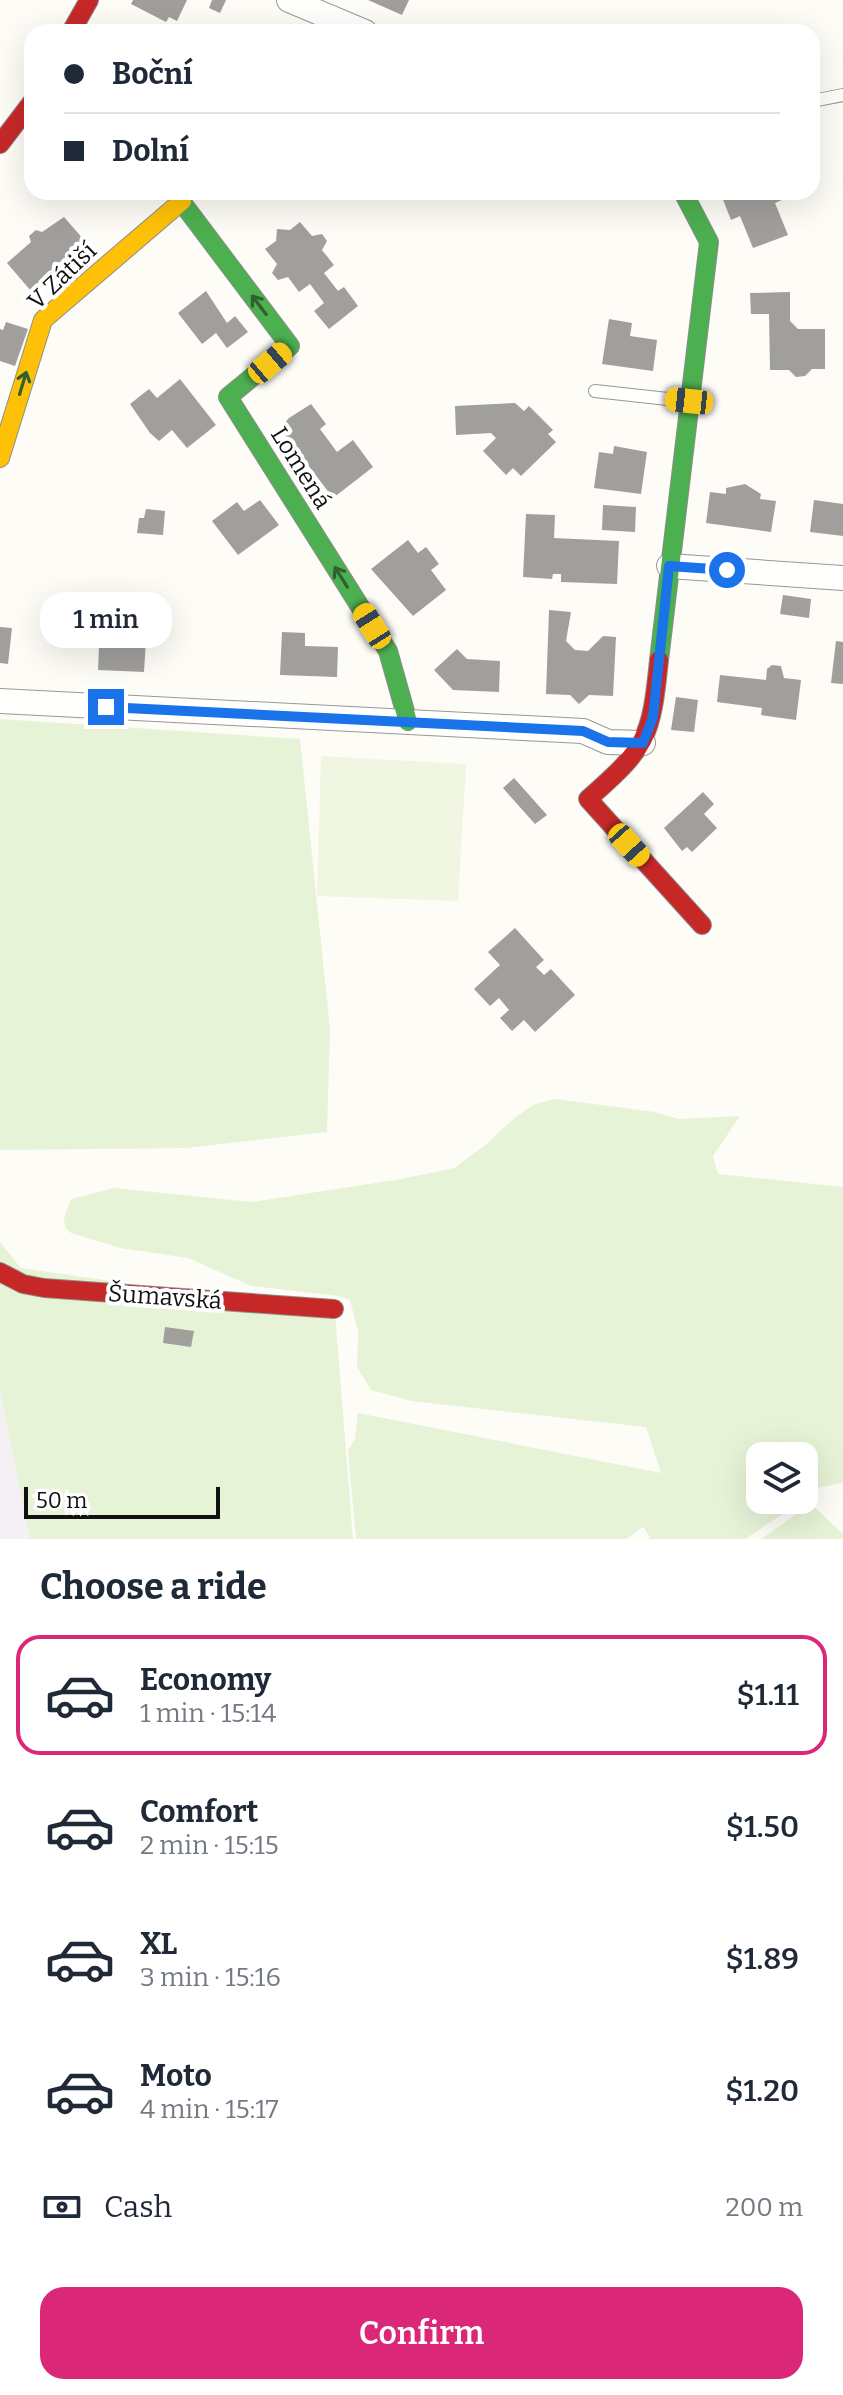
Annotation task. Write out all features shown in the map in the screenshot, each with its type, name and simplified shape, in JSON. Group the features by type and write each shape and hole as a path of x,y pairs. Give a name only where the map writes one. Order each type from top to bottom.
{"street":[{"path":"76,24 89,0"},
{"path":"289,0 346,24"},
{"path":"0,144 24,112"},
{"name":"V Zátiší","path":"0,458 43,320 175,200"},
{"name":"Lomená","path":"180,200 290,346 228,397 388,651 408,722"},
{"path":"687,200 709,242 653,717 643,743 623,768 588,799 702,925"},
{"path":"669,566 843,578"},
{"path":"0,701 583,731 608,742 643,743"},
{"name":"Šumavská","path":"0,1272 23,1284 44,1288 334,1309"}],"lane":[{"path":"820,99 843,95"},
{"path":"595,391 689,401"}],"shaded area":[{"path":"0,1390 30,1539 0,1539"}],"green space":[{"path":"0,719 300,739 330,1029 327,1132 187,1148 0,1150"},
{"path":"321,756 466,764 458,901 317,896"},
{"path":"555,1099 655,1112 679,1119 740,1116 713,1156 718,1174 843,1187 843,1483 818,1487 818,1442 746,1442 746,1514 782,1514 745,1539 647,1539 650,1537 643,1527 626,1539 356,1539 348,1450 355,1439 358,1413 661,1473 646,1427 411,1401 371,1390 357,1367 358,1332 350,1300 339,1296 251,1286 188,1258 120,1248 71,1233 65,1227 64,1217 71,1199 114,1188 252,1202 454,1168 535,1104"},
{"path":"0,1242 21,1268 335,1313 353,1539 30,1539 0,1390"},
{"path":"818,1511 843,1534 843,1539 761,1539 797,1514 818,1514"}],"building":[{"path":"133,0 187,0 177,21 169,17 166,22 131,4"},
{"path":"212,0 226,0 220,13 209,8"},
{"path":"368,0 409,0 402,15"},
{"path":"723,200 782,200 775,203 788,235 753,248 740,216 731,220"},
{"path":"64,217 85,241 31,291 7,263 31,242 29,236 36,230 42,232"},
{"path":"300,222 312,236 322,234 327,241 322,250 334,265 324,273 338,291 344,287 358,306 329,329 314,311 324,303 310,284 299,292 288,277 278,280 272,273 277,264 265,249 276,241 277,229 290,230"},
{"path":"206,291 227,323 235,316 248,332 227,348 216,333 202,344 178,313"},
{"path":"790,292 790,321 798,329 825,329 825,369 812,369 805,376 796,377 789,370 770,370 769,314 751,314 750,293"},
{"path":"609,319 632,323 630,336 657,340 653,371 602,364"},
{"path":"6,322 28,329 15,366 0,361 0,329 3,330"},
{"path":"180,379 216,425 187,448 172,430 159,441 130,404 149,389 157,398"},
{"path":"515,403 524,411 529,406 553,430 548,434 556,442 521,476 513,468 506,475 483,451 496,438 491,433 456,435 455,406"},
{"path":"311,404 326,424 320,429 337,452 353,440 373,467 333,498 280,428"},
{"path":"614,446 647,452 641,494 594,488 599,452 613,454"},
{"path":"745,484 761,494 760,499 776,501 771,532 706,523 710,492 726,494 726,488"},
{"path":"260,500 279,525 238,555 212,521 237,502 244,511"},
{"path":"814,500 843,504 843,536 810,532"},
{"path":"603,505 636,507 635,532 602,530"},
{"path":"146,509 165,511 163,535 137,533 139,518 144,518"},
{"path":"526,514 555,515 554,538 619,541 617,584 561,582 561,574 553,574 552,579 523,577"},
{"path":"408,540 418,553 426,547 439,564 431,570 446,590 413,616 371,569"},
{"path":"783,595 811,599 809,618 780,614"},
{"path":"549,610 571,612 566,641 575,650 588,651 603,636 616,637 613,696 589,695 579,704 570,695 546,694"},
{"path":"100,621 147,624 144,672 98,670"},
{"path":"0,627 12,628 8,664 0,663"},
{"path":"282,632 305,633 305,646 338,647 337,677 280,675"},
{"path":"836,641 843,642 843,684 831,683"},
{"path":"457,649 467,659 500,661 499,692 453,690 434,670"},
{"path":"772,665 781,666 784,678 801,680 796,720 761,715 762,708 717,702 720,675 766,680 767,669"},
{"path":"676,697 698,700 694,732 671,730"},
{"path":"514,778 547,815 535,824 503,788"},
{"path":"703,792 714,804 704,814 717,828 692,852 687,847 682,851 664,828"},
{"path":"515,928 544,960 536,967 544,975 551,969 575,995 535,1032 524,1020 512,1031 500,1018 509,1010 499,998 490,1006 474,989 500,965 488,952"},
{"path":"165,1327 194,1331 191,1347 163,1343"}],"traffic: fast":[{"path":"180,200 290,346 228,397 388,651 408,722"},
{"path":"659,660 709,242 687,200"}],"traffic: slow":[{"path":"0,458 43,320 182,201"}],"traffic: jam":[{"path":"76,24 89,0"},
{"path":"0,144 24,112"},
{"path":"659,660 653,708 643,740 623,766 588,799 702,925"},
{"path":"0,1272 23,1284 44,1288 334,1309"}],"route":[{"path":"106,707 583,731 608,742 643,743 653,717 669,566 727,570"}]}
